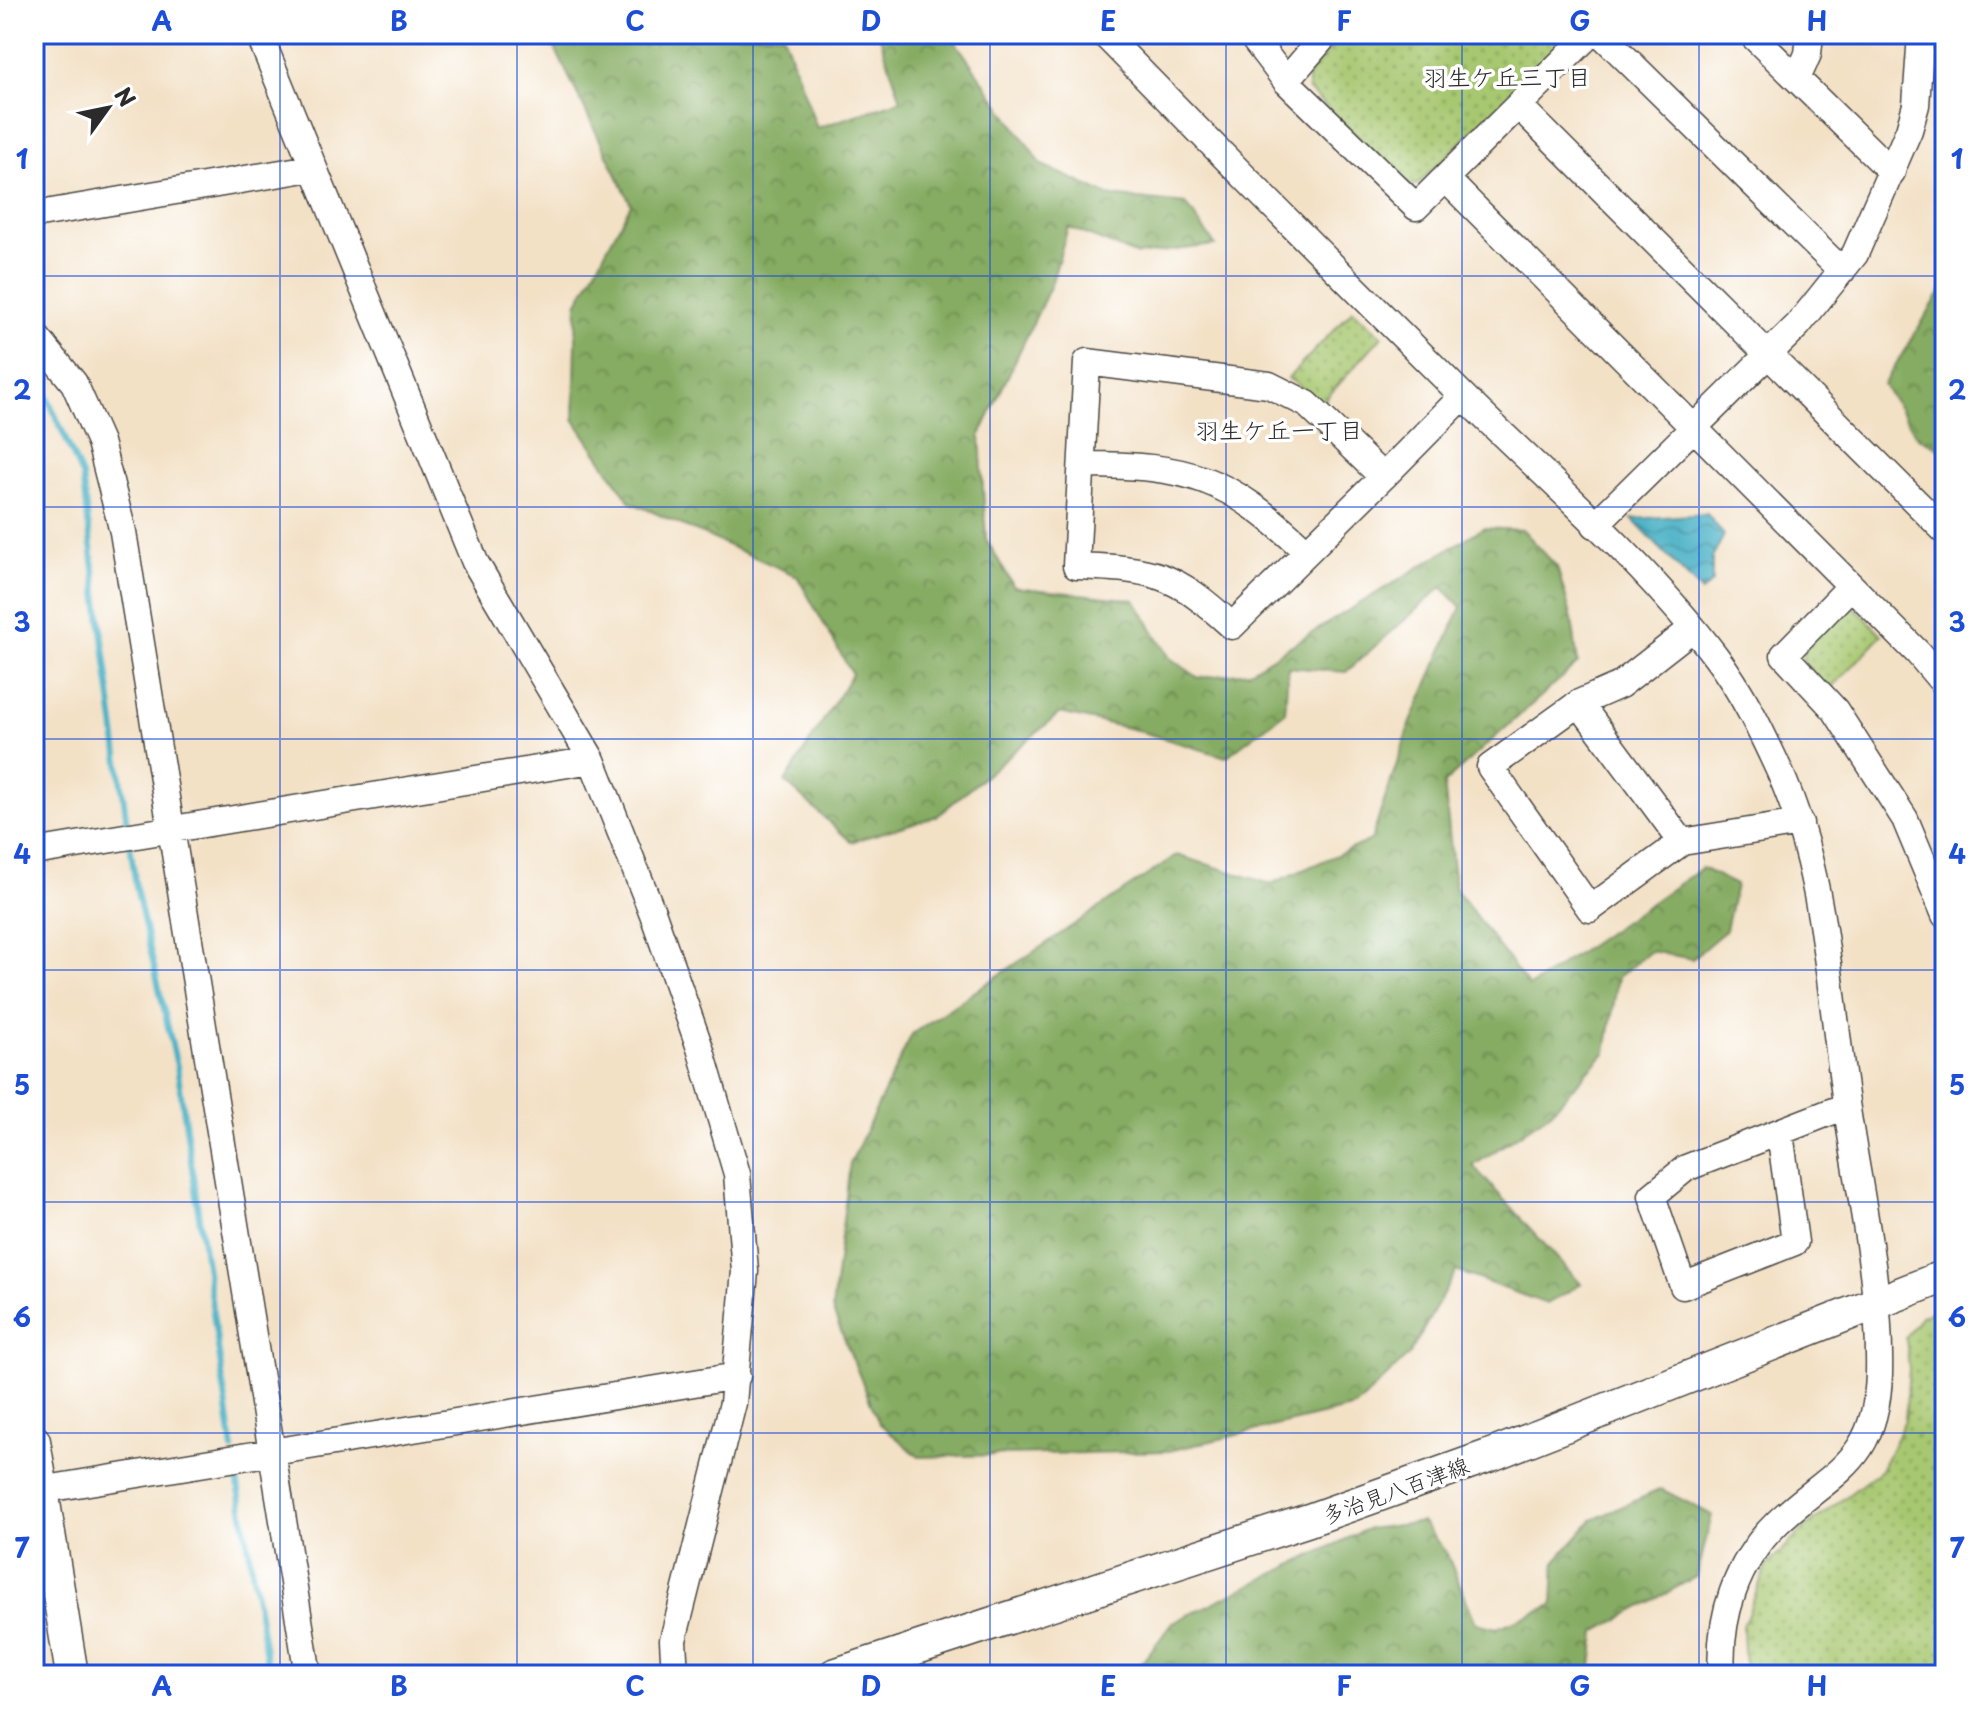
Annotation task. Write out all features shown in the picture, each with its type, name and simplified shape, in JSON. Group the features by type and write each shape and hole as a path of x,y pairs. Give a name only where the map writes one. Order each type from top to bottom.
{"main road":[{"name":"多治見八百津線","path":"834,1675 1309,1520 1491,1455 1945,1276"},
{"path":"34,1441 38,1490 72,1675"}],"street":[{"path":"259,34 311,168 475,562 592,760 695,1033 737,1174 745,1271 737,1376 733,1403 673,1640 675,1675"},
{"path":"1104,34 1267,202 1595,525 1693,628 1743,698 1800,823 1818,888 1846,1106 1879,1304 1879,1380 1868,1430 1850,1464 1781,1520 1749,1559 1728,1602 1720,1653 1722,1675"},
{"path":"1250,34 1286,81 1416,207 1590,34"},
{"path":"1286,81 1326,34"},
{"path":"1601,34 1842,271"},
{"path":"1751,34 1892,172"},
{"path":"1797,79 1808,54 1810,34"},
{"path":"1595,525 1769,354 1855,254 1892,172 1916,105 1921,34"},
{"path":"1519,106 1945,531"},
{"path":"34,215 311,168"},
{"path":"1445,178 1696,429 1945,685"},
{"path":"34,334 74,383 100,442 123,532 260,1456 308,1675"},
{"path":"1383,477 1307,404 1279,389 1250,381 1087,362 1076,566 1138,568 1163,575 1198,595 1232,626 1383,477 1463,396"},
{"path":"1083,465 1149,465 1213,482 1267,514 1306,551"},
{"path":"1850,587 1784,655 1835,710 1905,819 1945,915"},
{"path":"1693,628 1620,685 1579,703 1490,767 1590,909 1682,842 1800,823"},
{"path":"1579,703 1682,842"},
{"path":"34,852 592,760"},
{"path":"1780,1133 1795,1242 1683,1286 1652,1196 1686,1168 1846,1106"},
{"path":"38,1490 221,1463 737,1376"}],"green space":[{"path":"548,34 783,34 817,128 901,100 879,34 950,34 1042,165 1110,196 1186,204 1215,245 1137,255 1068,227 1051,285 980,435 986,539 1014,587 1135,600 1170,658 1199,678 1248,672 1483,528 1523,530 1557,567 1572,619 1578,663 1444,783 1455,888 1529,987 1702,868 1736,885 1726,930 1692,959 1651,951 1618,977 1606,1052 1549,1114 1473,1166 1581,1284 1547,1304 1456,1271 1410,1354 1355,1407 1169,1451 919,1457 879,1423 832,1309 850,1164 912,1034 1177,855 1271,884 1371,840 1411,722 1461,607 1442,587 1346,672 1288,667 1285,712 1226,757 1132,729 1060,713 937,816 851,842 785,782 852,674 797,576 630,502 574,419 577,304 631,204"},
{"path":"1343,34 1572,34 1418,184 1409,186 1308,89 1308,75"},
{"path":"1945,285 1945,451 1919,438 1883,385"},
{"path":"1353,310 1382,336 1323,402 1288,378"},
{"path":"1844,604 1855,607 1882,635 1830,690 1803,662 1803,646"},
{"path":"1945,1306 1945,1675 1745,1675 1743,1626 1767,1565 1806,1527 1881,1470 1905,1420 1909,1369 1906,1338 1921,1316"},
{"path":"1661,1489 1712,1515 1697,1576 1596,1632 1591,1675 1142,1675 1140,1665 1173,1622 1367,1529 1422,1522 1447,1554 1476,1623 1497,1628 1553,1605 1555,1562 1592,1520"}],"water":[{"path":"1707,514 1724,535 1712,558 1712,582 1702,592 1632,519"}],"waterway":[{"path":"34,378 43,387 82,476 128,832"},
{"path":"130,843 136,888 177,1066 233,1450"},
{"path":"235,1465 269,1675"}],"district":[{"name":"羽生ケ丘三丁目","path":"1507,76"},
{"name":"羽生ケ丘一丁目","path":"1279,429"}]}
